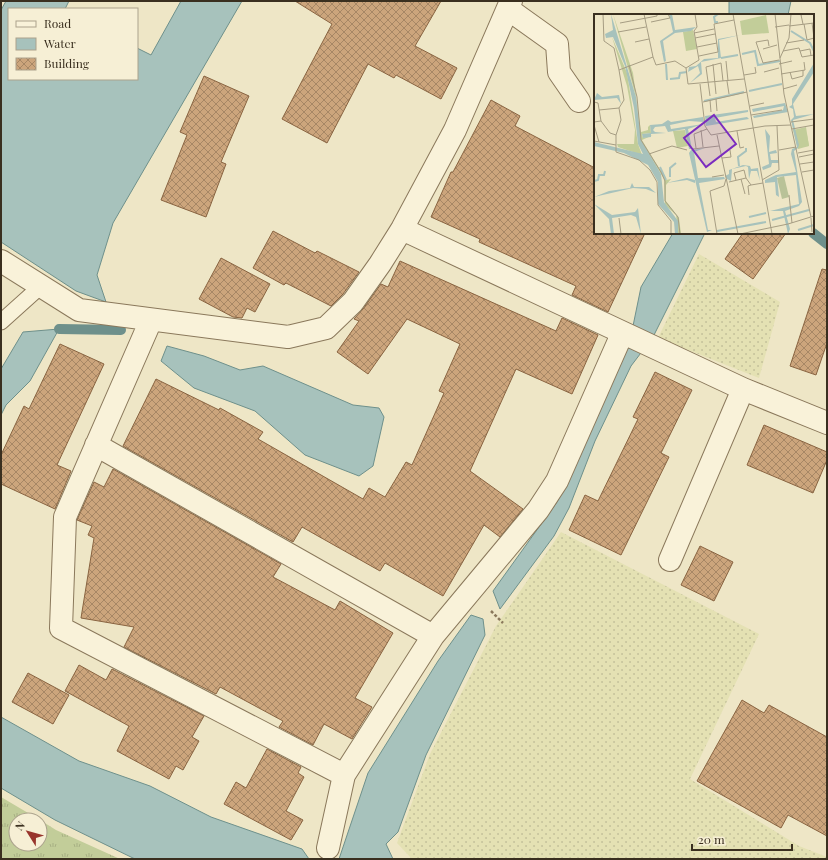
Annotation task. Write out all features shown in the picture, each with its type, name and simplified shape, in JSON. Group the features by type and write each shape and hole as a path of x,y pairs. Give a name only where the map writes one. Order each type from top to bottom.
{"street":[{"path":"8,265 79,310 288,337 326,328 353,302 380,264 402,229 455,130 510,5 557,44 559,72 579,101"},
{"path":"402,229 657,350 743,389 827,423"},
{"path":"151,320 65,517 61,628 344,775"},
{"path":"326,854 344,775 433,636 538,510 553,487 622,334"},
{"path":"670,560 743,389"},
{"path":"96,445 433,636"}],"lane":[{"path":"1,322 41,286"}],"shaded area":[{"path":"699,254 780,302 759,378 658,338"},
{"path":"561,532 759,634 690,779 799,846 827,857 827,859 412,859 397,843 430,754 496,626"}],"green space":[{"path":"1,797 26,812 8,812 8,852 48,852 48,825 120,859 1,859"}],"water":[{"path":"6,1 69,1 66,8 8,8 8,80 138,80 138,48 151,55 181,1 242,1 113,223 97,275 106,302 76,291 1,242 1,10"},
{"path":"729,1 791,1 788,14 729,14"},
{"path":"672,234 704,234 653,337 631,366 595,441 569,508 554,536 500,609 493,591 557,502 633,326 641,287"},
{"path":"59,329 30,381 6,405 1,415 1,369 23,332"},
{"path":"167,346 204,356 240,370 263,366 353,405 379,408 384,417 373,466 359,476 305,455 255,411 194,388 161,361"},
{"path":"471,615 483,619 485,635 426,755 398,832 386,844 393,859 339,859 368,773 438,661"},
{"path":"1,717 79,761 150,786 211,817 302,849 309,859 135,859 55,820 48,816 48,812 42,812 1,788"}],"building":[{"path":"295,1 441,1 415,46 457,68 441,99 396,75 394,78 368,64 327,143 282,119 332,24"},
{"path":"204,76 249,96 221,162 226,164 206,217 161,200 187,135 180,132"},
{"path":"491,100 520,116 515,126 594,167 594,234 645,234 608,312 572,295 576,286 479,242 480,239 431,217 451,172 453,172"},
{"path":"273,231 315,253 317,251 359,272 343,294 331,306 286,283 284,285 253,268"},
{"path":"742,234 785,234 753,279 725,259"},
{"path":"221,258 270,284 255,312 247,308 242,318 233,317 199,299"},
{"path":"400,261 556,331 562,318 598,335 572,394 516,369 470,471 523,509 500,537 484,525 443,596 385,563 380,571 302,527 293,542 123,446 156,379 219,410 220,408 263,432 258,439 363,499 369,488 385,497 406,462 412,465 444,393 439,391 460,344 407,319 368,374 337,352 359,321 354,319 381,284 388,287"},
{"path":"822,269 827,270 827,343 816,375 790,366"},
{"path":"60,344 104,364 57,465 71,471 55,509 1,484 1,455 24,406 29,409"},
{"path":"655,372 692,390 661,453 669,457 621,555 569,530 585,495 598,501 638,419 633,417"},
{"path":"764,425 827,452 827,460 813,493 747,465"},
{"path":"113,469 281,564 273,577 335,610 340,601 393,633 355,698 372,707 352,739 324,724 313,745 279,727 283,721 220,687 216,694 124,647 134,627 81,618 94,538 88,535 92,526 77,520 94,482 104,487"},
{"path":"700,546 733,562 714,601 681,585"},
{"path":"79,665 106,680 112,669 204,716 192,737 199,741 183,770 176,766 169,779 117,751 129,726 65,691"},
{"path":"28,673 69,695 53,724 12,702"},
{"path":"742,700 764,713 769,705 827,737 827,836 788,815 781,828 697,781"},
{"path":"267,749 301,767 298,773 304,777 286,811 303,820 291,840 224,804 236,782 246,788"}],"waterway":[{"path":"814,234 827,244"},
{"path":"59,329 121,330"}]}
